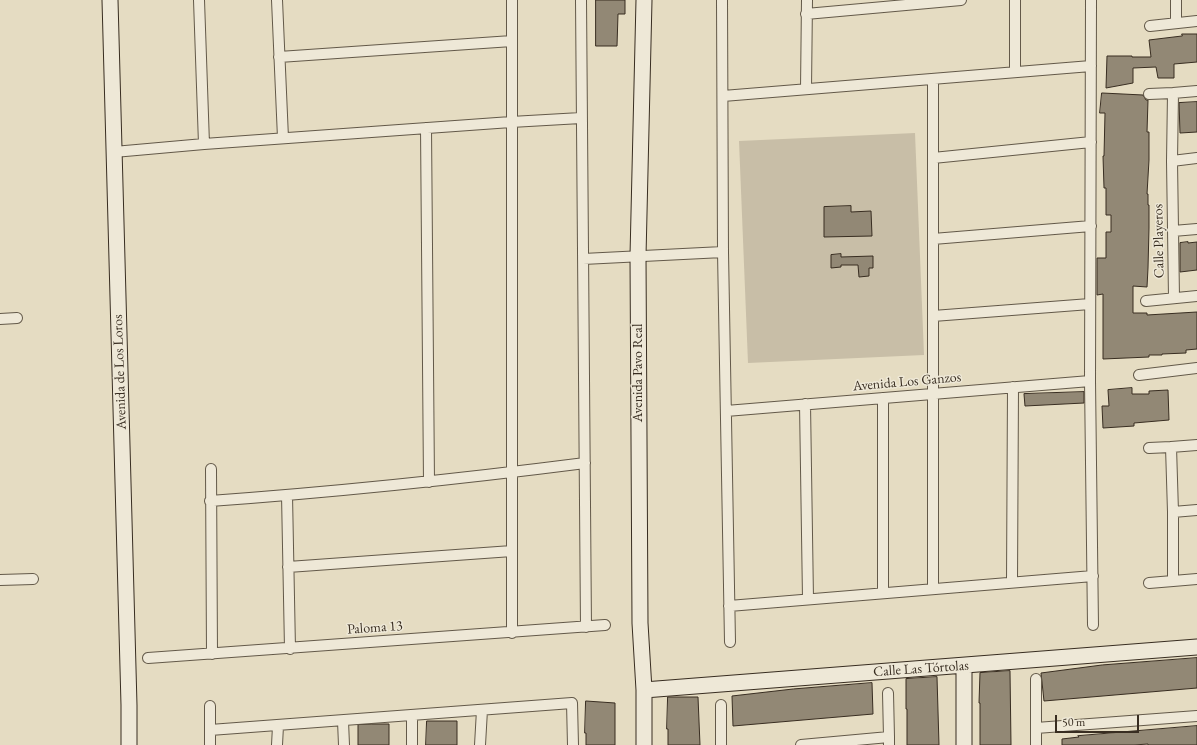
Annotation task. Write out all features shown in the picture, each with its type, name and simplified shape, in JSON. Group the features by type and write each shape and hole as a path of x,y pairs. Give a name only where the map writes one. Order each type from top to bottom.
{"street":[{"name":"Avenida de Los Loros","path":"110,0 129,745"},
{"path":"200,0 204,144"},
{"path":"277,0 283,138"},
{"path":"512,0 512,632"},
{"path":"581,0 586,627"},
{"name":"Avenida Pavo Real","path":"644,0 638,256 640,623 644,690 644,745"},
{"path":"722,0 723,252 730,642"},
{"path":"806,89 807,0"},
{"path":"806,14 961,0"},
{"path":"1015,0 1015,72"},
{"path":"1091,0 1090,381 1093,625"},
{"path":"1176,0 1176,23"},
{"path":"1150,26 1197,21"},
{"path":"280,57 512,41"},
{"path":"723,96 1091,66"},
{"path":"933,79 933,589"},
{"path":"1148,94 1173,94 1197,91"},
{"name":"Calle Playeros","path":"1173,94 1172,161 1174,298"},
{"path":"114,152 283,138 581,118"},
{"path":"426,128 429,482"},
{"path":"933,158 1091,142"},
{"path":"1172,161 1197,158"},
{"path":"933,239 1091,226"},
{"path":"1173,231 1197,229"},
{"path":"583,258 723,252"},
{"path":"1146,302 1197,296"},
{"path":"933,316 1090,304"},
{"path":"0,319 17,318"},
{"path":"1139,375 1197,368"},
{"name":"Avenida Los Ganzos","path":"726,411 1090,381"},
{"path":"1012,582 1013,387"},
{"path":"883,398 883,593"},
{"path":"805,404 808,599"},
{"path":"1149,448 1171,448 1197,445"},
{"path":"1171,448 1173,581"},
{"path":"210,501 287,496 429,482 585,463"},
{"path":"210,470 212,654"},
{"path":"287,496 290,649"},
{"path":"1173,512 1197,510"},
{"path":"288,567 512,550"},
{"path":"729,606 1093,576"},
{"path":"0,580 33,579"},
{"path":"1150,583 1197,579"},
{"name":"Paloma 13","path":"148,658 290,649 605,625"},
{"name":"Calle Las Tórtolas","path":"644,690 1197,647"},
{"path":"964,666 964,745"},
{"path":"1036,679 1036,745"},
{"path":"801,745 889,741 888,693"},
{"path":"210,730 572,703 573,745"},
{"path":"721,705 721,745"},
{"path":"210,706 210,745"},
{"path":"480,745 482,710"},
{"path":"412,715 412,745"},
{"path":"1036,728 1197,716"},
{"path":"344,721 344,745"},
{"path":"277,745 278,726"}],"shaded area":[{"path":"915,133 924,355 748,363 739,141"}],"building":[{"path":"596,0 625,0 625,14 618,14 617,46 596,46"},
{"path":"1182,34 1197,34 1197,62 1174,64 1174,78 1158,78 1156,67 1133,68 1133,83 1106,88 1107,56 1151,57 1149,40 1182,36"},
{"path":"1102,93 1143,95 1146,100 1148,100 1147,132 1149,132 1149,160 1147,194 1149,205 1149,228 1147,287 1133,286 1133,313 1147,313 1147,315 1197,312 1197,349 1186,350 1186,353 1149,355 1149,357 1103,359 1103,294 1097,295 1097,258 1106,258 1106,232 1111,232 1111,215 1106,215 1106,188 1104,188 1103,156 1105,113 1100,113"},
{"path":"1197,102 1197,132 1180,133 1179,103"},
{"path":"851,206 851,212 871,211 872,236 824,237 824,207"},
{"path":"1197,242 1197,270 1180,272 1180,243"},
{"path":"841,254 841,257 873,256 873,268 869,268 869,276 859,277 858,265 841,265 841,267 831,268 831,255"},
{"path":"1132,388 1132,394 1149,394 1149,391 1168,390 1169,420 1134,423 1134,426 1103,428 1102,406 1109,406 1108,390"},
{"path":"1084,392 1084,403 1025,406 1024,394"},
{"path":"1197,658 1197,688 1044,701 1041,673 1102,665"},
{"path":"1010,671 1011,745 980,745 980,673"},
{"path":"937,677 939,745 907,745 906,679"},
{"path":"872,683 873,714 733,726 732,696 793,689"},
{"path":"668,697 698,697 700,745 668,745"},
{"path":"586,701 615,703 615,745 586,745"},
{"path":"427,721 457,721 457,745 426,745"},
{"path":"389,724 389,745 358,745 358,725"},
{"path":"1197,726 1197,745 1062,745 1062,739 1079,737 1078,736"}]}
